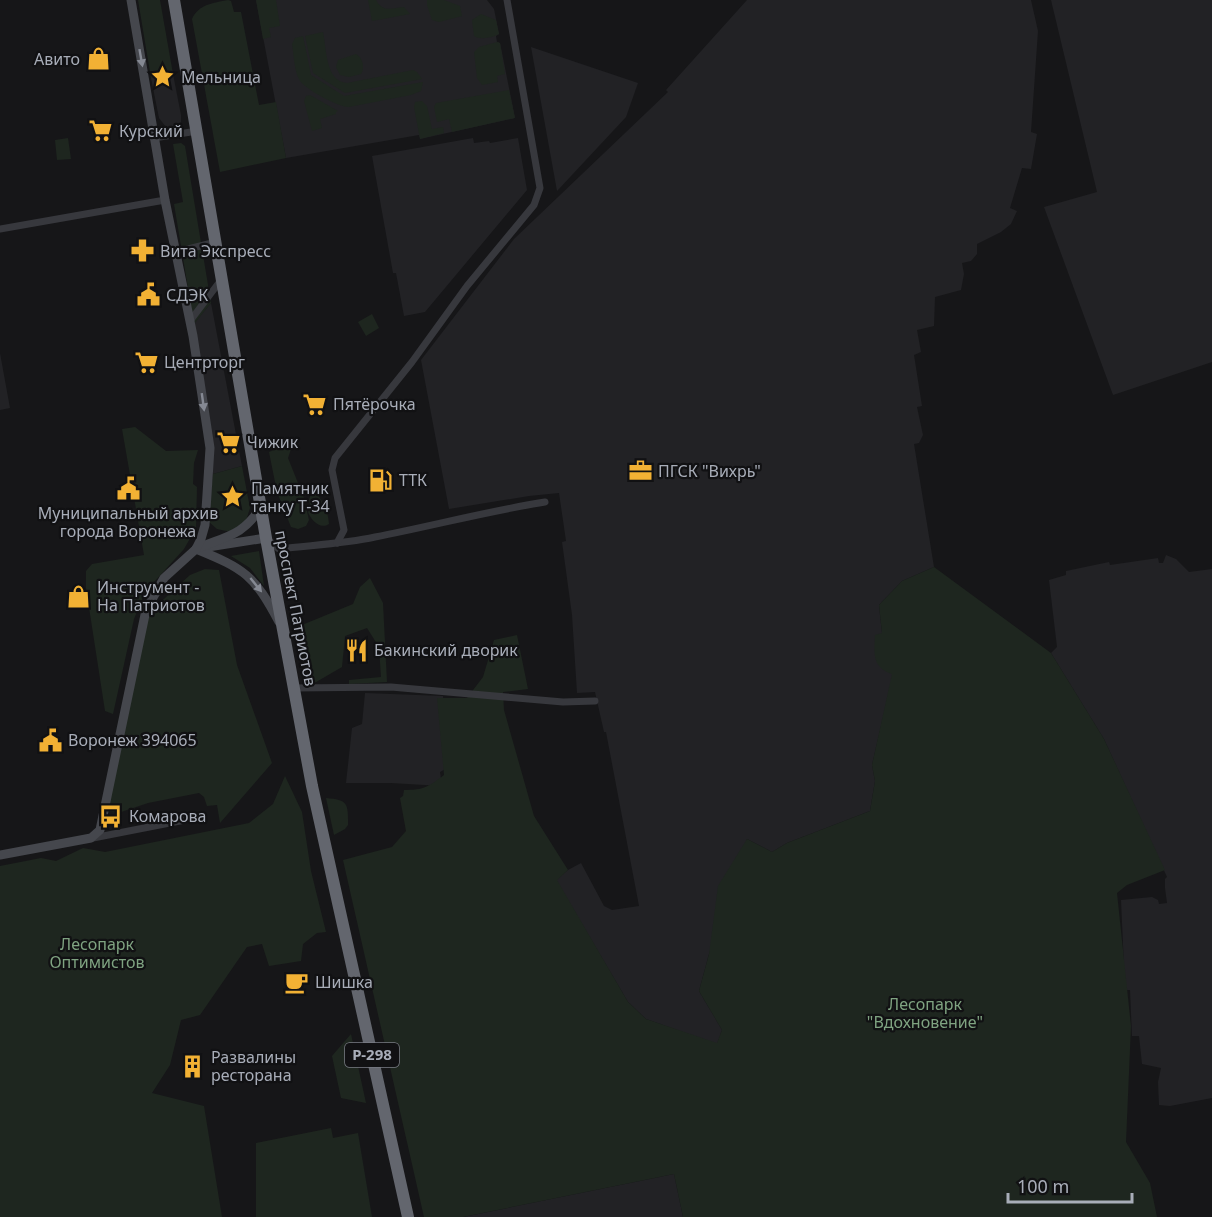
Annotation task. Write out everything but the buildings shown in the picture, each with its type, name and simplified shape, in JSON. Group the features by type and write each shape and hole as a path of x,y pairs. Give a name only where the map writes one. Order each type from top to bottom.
{"highway":[{"name":"проспект Патриотов","path":"174,0 266,538 312,786 408,1217"}],"street":[{"path":"131,0 165,200 190,321 210,448 205,525 196,549"},
{"path":"338,543 344,530 332,470 335,458 412,362 467,286 534,204 540,188 507,0"},
{"path":"154,138 197,131"},
{"path":"0,229 165,200"},
{"path":"176,252 216,242"},
{"path":"190,321 222,278"},
{"path":"196,549 266,538 279,549 338,543 373,538 545,502"},
{"path":"91,838 96,835 102,825 146,610 164,578 196,549 241,531 261,507"},
{"path":"196,549 243,571 252,580 282,627"},
{"path":"295,688 391,687 562,702 595,700"},
{"path":"0,855 185,820"}],"shaded area":[{"path":"256,0 487,0 494,9 499,34 496,36 497,42 500,43 515,118 420,139 419,135 286,158"},
{"path":"747,0 1031,0 1038,31 1031,132 1037,134 1031,169 1022,168 1010,208 1017,211 1011,224 1001,232 977,244 977,254 971,261 962,263 964,274 961,290 935,297 934,326 917,330 921,352 914,355 922,406 917,407 923,435 919,443 914,444 934,567 902,581 879,605 882,633 893,674 872,765 875,781 870,811 787,843 772,852 747,839 699,991 722,1030 717,1044 646,1019 628,1002 556,880 581,863 604,906 612,910 639,906 606,732 604,732 595,692 577,693 572,615 562,542 566,541 559,493 449,509 421,360 514,239 668,92 666,90"},
{"path":"1051,0 1212,0 1212,362 1113,395 1044,207 1097,192"},
{"path":"531,47 638,83 626,117 557,191"},
{"path":"173,74 181,122 176,127 166,127 159,118 151,78"},
{"path":"473,138 474,143 489,141 490,143 518,138 527,190 425,312 404,316 396,273 393,273 372,156"},
{"path":"211,303 242,466 213,474 213,452 192,326"},
{"path":"0,353 10,408 0,410"},
{"path":"1166,555 1176,559 1189,572 1212,569 1212,1098 1170,1106 1159,1105 1158,1082 1161,1068 1142,1064 1139,1036 1132,1036 1130,990 1125,990 1121,900 1152,897 1158,900 1159,904 1167,903 1165,879 1167,877 1104,739 1051,653 1057,647 1049,580 1066,575 1066,571 1109,562 1110,565 1158,558 1159,563 1163,563"},
{"path":"365,693 443,696 447,768 440,772 442,786 346,783 352,728 362,724"},
{"path":"674,1174 683,1217 463,1217"}],"green space":[{"path":"138,0 160,0 173,74 151,78"},
{"path":"256,0 276,0 280,26 269,28 271,37 263,39"},
{"path":"368,0 376,0 385,8 404,7 410,14 372,21"},
{"path":"427,0 444,0 460,6 462,16 439,22 432,20"},
{"path":"231,1 234,12 241,12 259,105 276,102 286,158 220,172 192,19 203,7"},
{"path":"481,14 496,20 499,34 486,38 474,36 472,20"},
{"path":"323,32 328,63 335,77 340,81 347,83 413,70 422,79 345,93 313,73 305,36"},
{"path":"303,36 311,75 344,96 423,82 421,91 349,107 331,101 308,89 298,77 292,44 295,38"},
{"path":"500,43 505,74 497,76 498,82 482,85 477,78 474,52 479,47"},
{"path":"356,54 363,63 361,74 349,77 340,75 336,67 338,60"},
{"path":"509,90 515,118 452,132 449,119 437,122 434,107 436,103"},
{"path":"310,95 338,111 336,114 320,119 322,128 312,131 304,101 306,96"},
{"path":"422,101 427,106 432,129 443,127 444,133 420,139 414,107 415,102"},
{"path":"68,138 71,159 57,160 55,140"},
{"path":"181,143 185,146 211,303 194,324 174,204 183,202 173,144"},
{"path":"372,314 379,328 366,336 358,322"},
{"path":"135,427 166,451 198,450 194,463 193,484 197,487 196,528 184,549 145,592 134,619 113,714 105,711 86,588 86,571 92,564 144,555 122,429"},
{"path":"288,444 291,449 288,458 304,498 309,520 306,526 298,529 291,527 277,492 269,452"},
{"path":"242,466 250,508 245,524 231,532 217,529 208,521 213,474"},
{"path":"316,493 327,511 329,524 326,526 316,523 308,512 311,508 309,500 311,494"},
{"path":"259,551 264,586 250,568 231,556"},
{"name":"Лесопарк \"Вдохновение\"","path":"934,567 1051,653 1104,739 1165,870 1127,885 1117,893 1131,1026 1126,1142 1150,1183 1157,1217 683,1217 674,1174 463,1217 424,1217 343,860 392,847 406,831 400,798 404,790 425,787 444,775 437,698 467,698 483,677 494,640 517,635 528,689 503,692 504,710 534,816 568,870 557,880 628,1002 646,1019 717,1043 722,1030 699,991 709,954 718,886 747,839 772,852 787,843 870,811 875,781 872,765 892,674 881,668 876,659 875,635 882,633 879,605 902,581"},
{"path":"205,569 219,570 237,665 272,763 220,823 217,805 207,806 204,797 199,793 148,803 118,813 106,811 143,631 152,610 190,575"},
{"path":"370,578 383,603 387,682 349,684 349,680 381,677 379,647 367,628 345,636 342,667 311,685 302,625 353,604 360,587"},
{"name":"Лесопарк Оптимистов","path":"285,776 302,812 311,871 326,932 317,933 303,944 301,961 269,966 262,944 247,947 200,1015 181,1020 170,1065 152,1093 204,1106 222,1217 0,1217 0,866 41,858 56,861 83,848 105,852 249,823 273,804"},
{"path":"326,798 339,800 347,807 348,825 334,835"},
{"path":"351,1034 366,1103 341,1098 332,1056"},
{"path":"331,1128 333,1138 358,1133 372,1217 256,1217 256,1143"}],"place":[{"name":"Авито","path":"98,59"},
{"name":"Мельница","path":"163,77"},
{"name":"Курский","path":"101,131"},
{"name":"Вита Экспресс","path":"142,251"},
{"name":"СДЭК","path":"148,295"},
{"name":"Центрторг","path":"146,362"},
{"name":"Пятёрочка","path":"315,404"},
{"name":"Чижик","path":"229,442"},
{"name":"ПГСК \"Вихрь\"","path":"640,471"},
{"name":"ТТК","path":"381,480"},
{"name":"Муниципальный архив города Воронежа","path":"128,488"},
{"name":"Памятник танку Т-34","path":"233,497"},
{"name":"Инструмент - На Патриотов","path":"79,596"},
{"name":"Бакинский дворик","path":"356,650"},
{"name":"Воронеж 394065","path":"50,740"},
{"name":"Комарова","path":"111,816"},
{"name":"Шишка","path":"297,982"},
{"name":"Развалины ресторана","path":"193,1066"}]}
